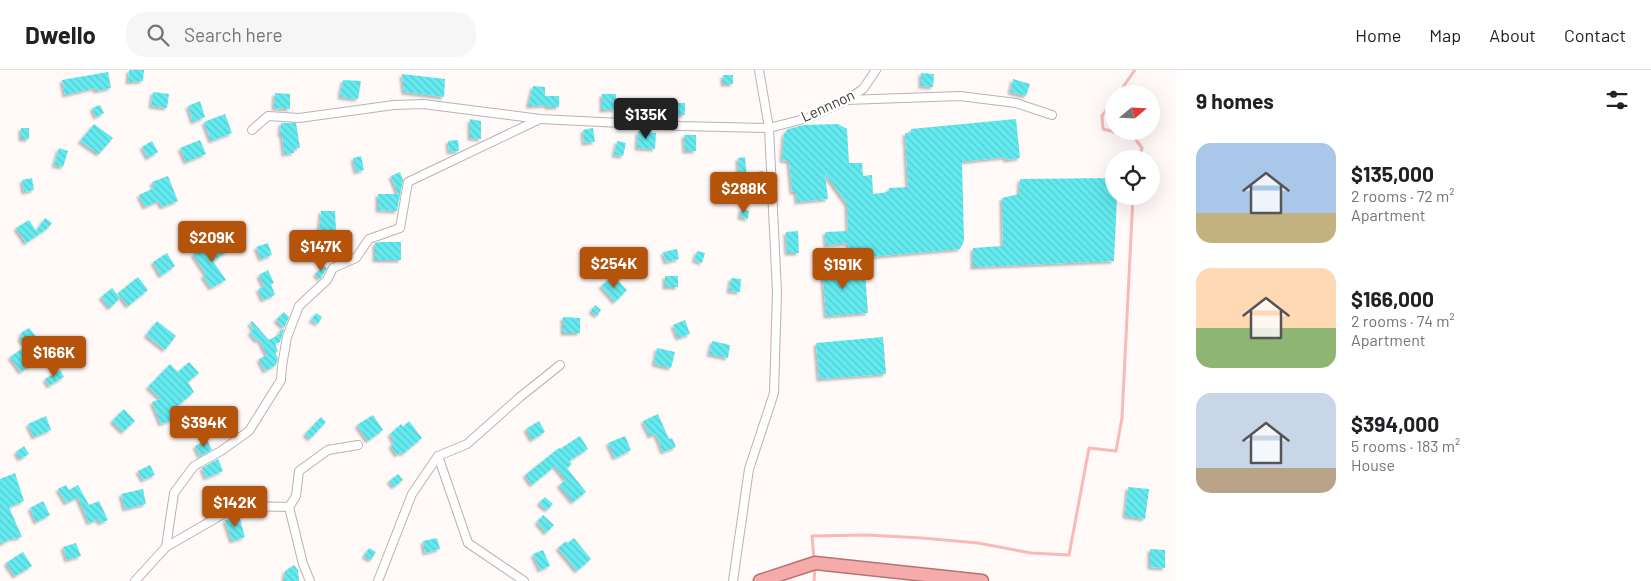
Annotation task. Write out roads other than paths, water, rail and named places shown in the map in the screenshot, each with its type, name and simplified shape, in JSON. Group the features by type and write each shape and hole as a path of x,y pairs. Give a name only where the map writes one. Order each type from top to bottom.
{"highway":[{"path":"760,581 815,563 982,581"}],"street":[{"path":"734,581 748,469 774,393 777,292 769,128 759,70"},
{"name":"Lennnon","path":"252,130 268,116 299,118 394,105 424,104 540,119 769,128 808,118 846,100 863,89 876,70"},
{"path":"846,100 960,96 1016,103 1052,115"},
{"path":"166,546 174,493 194,466 221,451 249,431 281,380 287,337 299,306 327,280 333,268 356,258 369,238 400,228 408,182 540,119"},
{"path":"378,581 412,494 438,456 467,444 520,397 560,365"},
{"path":"310,581 303,564 289,508 296,496 299,471 328,450 358,445"},
{"path":"438,456 468,543 524,581"},
{"path":"135,581 166,546 237,506 289,508"}],"waterway":[{"path":"1124,85 1135,70"},
{"path":"1105,112 1102,116 1103,129 1105,130"},
{"path":"1136,140 1141,150"},
{"path":"814,560 812,536 867,535 922,538 978,543 1031,553 1069,555 1089,448 1116,451 1122,418 1133,205"},
{"path":"814,581 815,567"}]}
